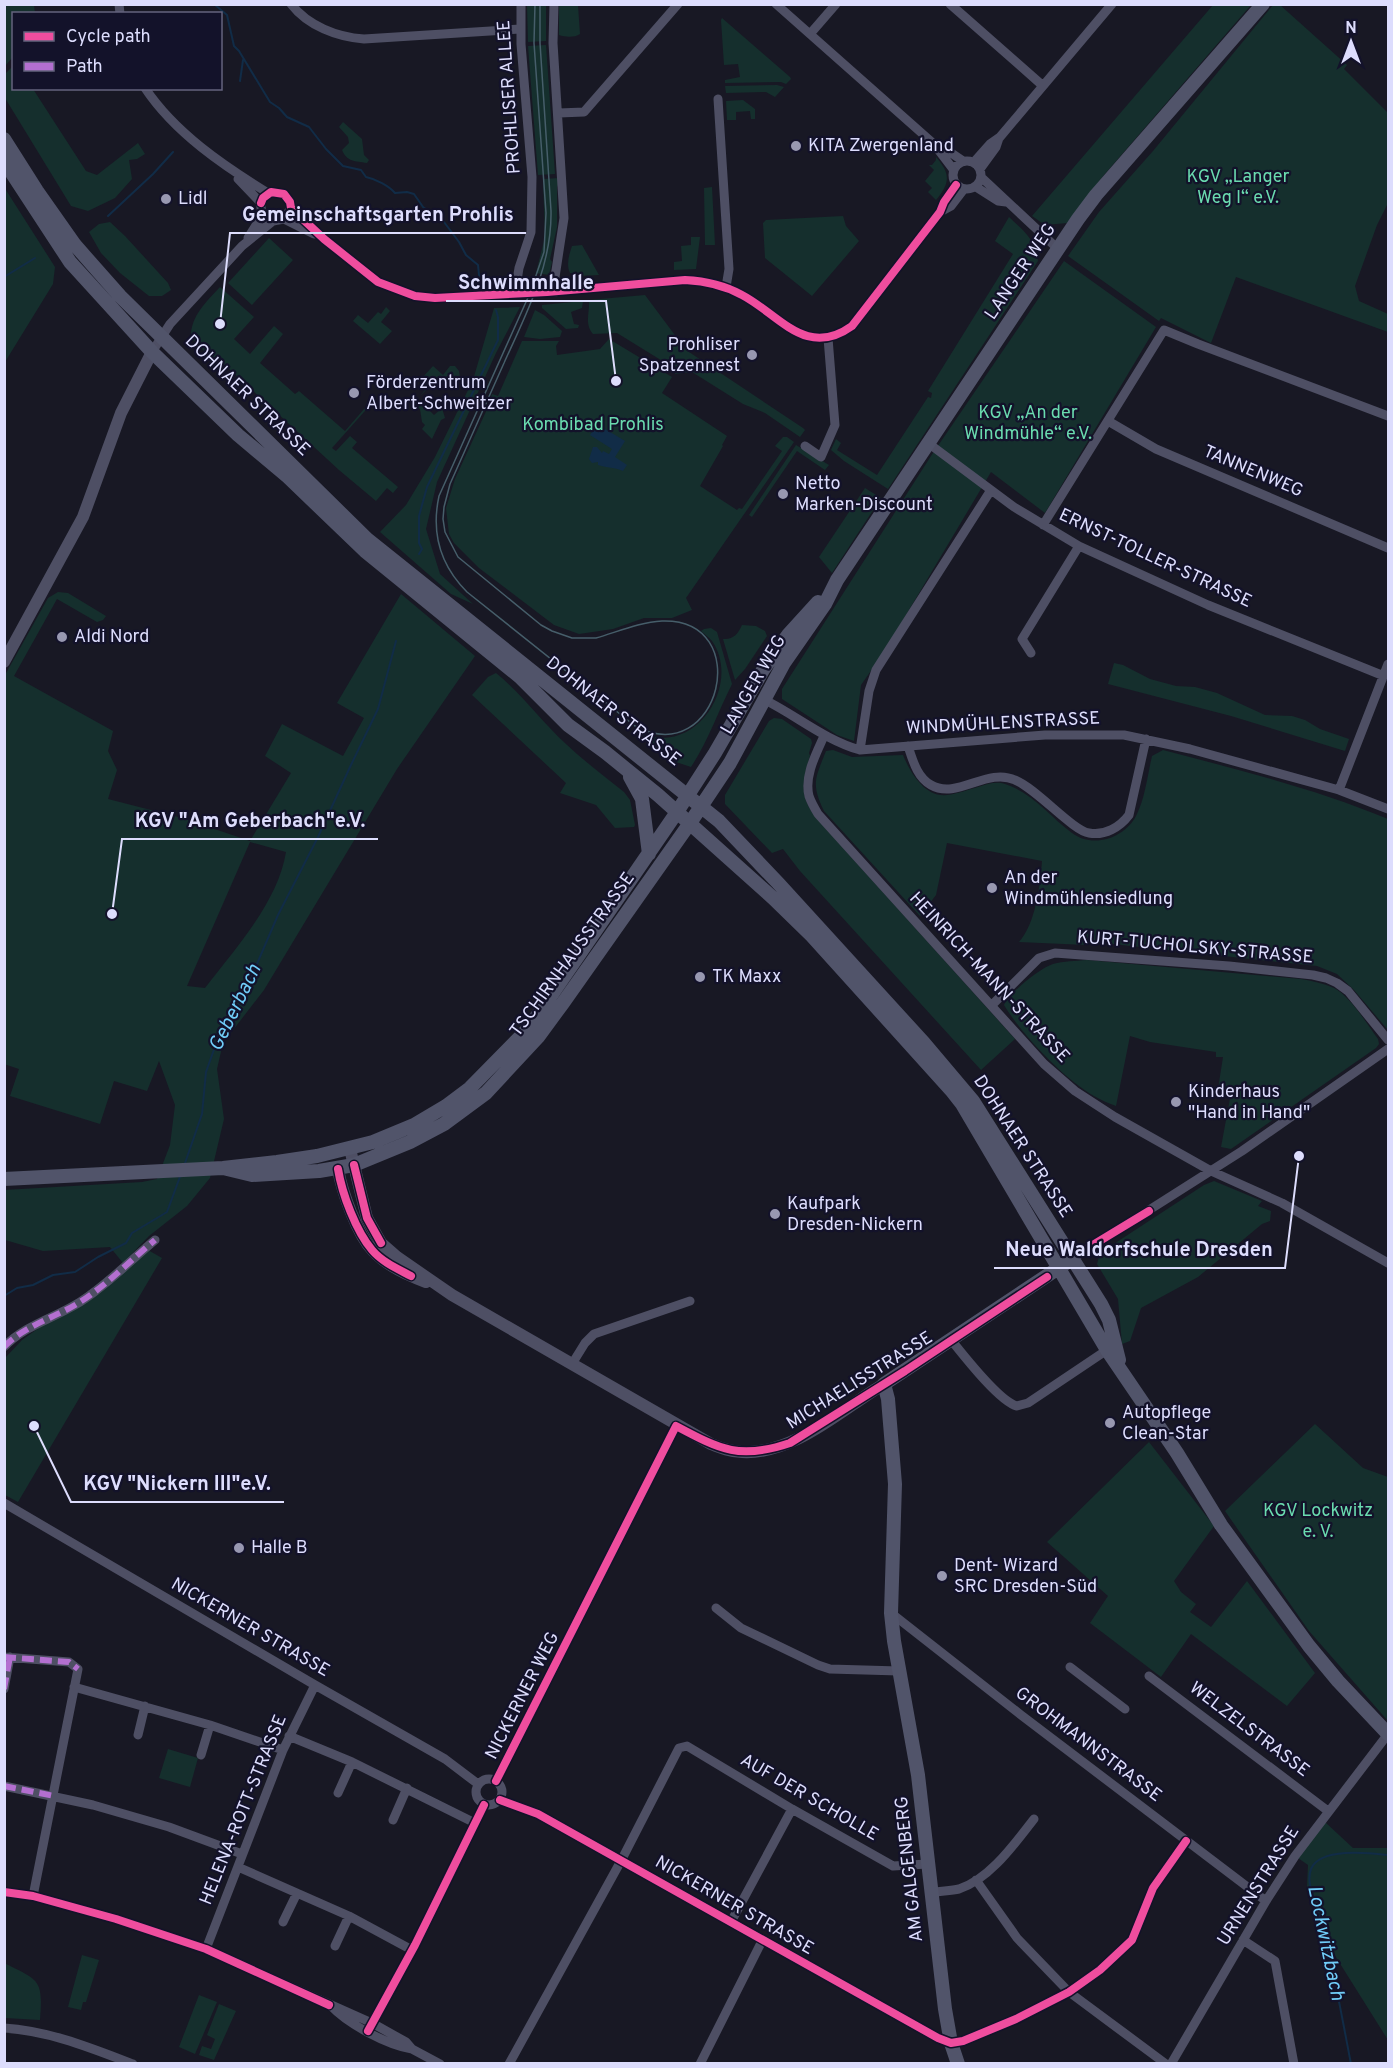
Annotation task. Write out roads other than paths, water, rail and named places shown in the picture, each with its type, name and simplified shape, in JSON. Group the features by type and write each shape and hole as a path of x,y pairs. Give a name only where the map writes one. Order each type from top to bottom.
{"main road":[{"name":"LANGER WEG","path":"688,795 715,753 752,686 773,655 837,580 1096,195 1263,4"},
{"name":"DOHNAER STRASSE","path":"4,139 75,245 160,337 367,539 688,795 733,835 779,884 962,1086 992,1129 1101,1304 1108,1320 1123,1373"},
{"name":"DOHNAER STRASSE","path":"4,161 70,262 152,352 238,435 288,477 365,551 520,676 568,725 585,735 677,812 789,912 951,1090 962,1104 1107,1350 1177,1453 1221,1525 1272,1597 1338,1681 1389,1734"},
{"name":"LANGER WEG","path":"701,807 742,743 784,663 825,604 837,580"},
{"path":"626,770 642,799 649,854"},
{"name":"TSCHIRNHAUSSTRASSE","path":"4,1179 218,1169 277,1162 350,1149 377,1141 414,1125 470,1088 528,1029 688,795"},
{"name":"TSCHIRNHAUSSTRASSE","path":"218,1169 252,1175 338,1169 354,1165 436,1129 486,1093 538,1037 564,1003 701,807"},
{"name":"MICHAELISSTRASSE","path":"335,1152 338,1169"},
{"name":"MICHAELISSTRASSE","path":"884,1384 952,1341 1072,1259"},
{"name":"AM GALGENBERG","path":"884,1384 888,1399 895,1484 891,1613 918,1774 945,2009 951,2043 958,2064"}],"street":[{"path":"291,4 300,15 332,33 347,38 364,39 520,29"},
{"name":"PROHLISER ALLEE","path":"515,293 519,268 531,232 532,177 520,29 521,4"},
{"path":"554,4 553,43 564,218 555,277 556,292"},
{"path":"559,113 584,112 678,4"},
{"path":"776,4 934,144 953,169"},
{"path":"810,34 836,4"},
{"path":"950,4 1042,85"},
{"path":"976,187 978,170 996,147 1000,137 1112,4"},
{"path":"147,90 160,108 189,136 230,169 268,193"},
{"path":"718,99 729,269 726,287"},
{"path":"934,144 941,146 978,170 1006,202 1058,249"},
{"path":"960,187 952,176 953,169 963,161"},
{"path":"230,169 261,203 263,214 242,246"},
{"path":"960,187 976,187 998,201 1006,202"},
{"path":"261,203 268,193 276,191 284,194 290,201 291,208 324,239 378,282 415,296 435,298 556,292 685,280 726,287 755,302 801,334 828,339 852,326 940,212 951,206 960,187"},
{"path":"284,219 291,208"},
{"path":"263,214 273,221"},
{"path":"4,662 83,518 121,413 160,337 242,246 273,221 284,219 324,239"},
{"path":"1043,525 1164,330 1389,416"},
{"path":"805,446 821,457 834,431 835,415 828,339"},
{"name":"TANNENWEG","path":"1108,421 1156,449 1389,548"},
{"name":"ERNST-TOLLER-STRASSE","path":"928,443 991,490 1079,546 1208,605 1384,676"},
{"path":"860,750 869,691 876,670 991,490"},
{"path":"1031,653 1022,639 1079,546"},
{"path":"1340,790 1389,664"},
{"name":"WINDMÜHLENSTRASSE","path":"765,700 824,736 842,745 860,750 1045,735 1095,734 1146,739 1190,748 1340,790 1389,809"},
{"name":"HEINRICH-MANN-STRASSE","path":"824,736 808,779 809,797 818,814 1044,1064 1075,1091 1115,1117 1211,1171 1282,1203 1389,1263"},
{"path":"908,746 919,775 930,785 944,790 994,776 1013,778 1033,790 1077,828 1088,833 1104,833 1121,825 1129,815 1146,739"},
{"name":"KURT-TUCHOLSKY-STRASSE","path":"992,1005 1039,958 1055,953 1229,966 1313,975 1337,982 1348,991 1389,1040"},
{"path":"1072,1259 1211,1171 1389,1049"},
{"name":"MICHAELISSTRASSE","path":"350,1149 363,1207 372,1229 381,1243 397,1257 438,1286 676,1426 711,1444 741,1452 764,1451 790,1443 884,1384"},
{"name":"MICHAELISSTRASSE","path":"338,1169 340,1185 356,1222 372,1250 411,1276 438,1286"},
{"path":"6,1342 39,1322 80,1302 155,1240"},
{"path":"572,1364 588,1338 594,1334 690,1301"},
{"name":"MICHAELISSTRASSE","path":"952,1341 1006,1400 1017,1406 1029,1403 1107,1350"},
{"name":"NICKERNER WEG","path":"496,1781 676,1426"},
{"name":"NICKERNER STRASSE","path":"4,1503 445,1759 478,1784"},
{"path":"716,1608 741,1628 818,1665 830,1669 899,1671"},
{"name":"GROHMANNSTRASSE","path":"891,1613 1266,1901"},
{"path":"4,1689 7,1657 69,1662 78,1669 33,1896"},
{"path":"1070,1667 1125,1709"},
{"name":"WELZELSTRASSE","path":"1149,1676 1328,1810"},
{"name":"HELENA-ROTT-STRASSE","path":"206,1949 283,1750 315,1685"},
{"path":"74,1687 210,1725 283,1750"},
{"path":"138,1735 145,1706"},
{"path":"201,1755 210,1725"},
{"name":"URNENSTRASSE","path":"1171,2064 1266,1901 1295,1856 1328,1810 1389,1734"},
{"path":"289,1736 352,1762 475,1823"},
{"name":"AUF DER SCHOLLE","path":"622,1859 679,1748 687,1746 893,1866 927,1864"},
{"path":"338,1793 352,1762"},
{"name":"NICKERNER WEG","path":"478,1784 482,1780 496,1781 502,1790 500,1800"},
{"path":"478,1784 475,1790 477,1798 484,1805 490,1806 500,1800"},
{"path":"4,1786 54,1796 169,1827 242,1854"},
{"path":"393,1820 407,1788"},
{"name":"NICKERNER STRASSE","path":"500,1800 538,1814 622,1859 762,1941 951,2043"},
{"path":"370,2027 412,1950 484,1805"},
{"path":"730,1922 792,1809"},
{"path":"930,1893 959,1888 976,1880 1008,1854 1034,1819"},
{"path":"951,2043 963,2041 1016,2019 1069,1992 1100,1970 1132,1940 1154,1888 1186,1841"},
{"path":"509,2064 622,1859"},
{"path":"238,1867 349,1916 412,1950"},
{"path":"976,1880 1017,1938 1069,1992 1166,2064"},
{"path":"4,1892 33,1896 116,1919 206,1949 329,2004 370,2027 398,2047 412,2049 440,2064"},
{"path":"283,1922 297,1893"},
{"path":"335,1946 349,1916"},
{"path":"1243,1940 1275,1961 1294,2064"},
{"path":"700,2064 762,1941"},
{"path":"4,2028 44,2033 76,2042 133,2064"}],"water":[{"path":"597,424 625,441 615,457 627,465 623,471 598,465 598,462 592,463 589,459 593,447 597,447 602,453 603,451 609,454 612,449 590,435"}],"waterway":[{"name":"Geberbach","path":"214,4 227,15 234,46 270,102 287,117 309,127 343,166 361,170 366,177 382,183 395,193 414,194 423,207 444,222 466,255 478,265 479,275 483,281"},
{"path":"240,81 243,60"},
{"path":"108,216 173,152"},
{"path":"4,277 35,258"},
{"name":"Geberbach","path":"419,554 422,549 419,543 419,516 427,487 498,340 496,310"},
{"name":"Geberbach","path":"184,1166 202,1114 206,1072 217,1041 241,1001 278,915 318,837 378,709 396,641"},
{"name":"Geberbach","path":"4,1296 17,1288 33,1285 53,1275 75,1272 126,1243 132,1233 167,1212 181,1174"},
{"name":"Lockwitzbach","path":"1351,2064 1332,1967 1309,1879 1311,1869 1324,1857 1346,1853 1388,1855"}],"tram line":[{"path":"535,4 534,43 546,213 544,252 530,293 439,496 437,536 444,560 467,592 635,726 664,734 688,728 706,712 716,689 717,665 709,642 691,626 662,621 637,625 596,638 572,638 552,631 541,625 458,557 445,532 444,507 450,484 529,308 547,251 551,211 540,43 540,4"}],"place":[{"name":"KITA Zwergenland","path":"796,146"},
{"name":"Lidl","path":"166,199"},
{"name":"Gemeinschaftsgarten Prohlis","path":"220,324"},
{"name":"Prohliser Spatzennest","path":"752,355"},
{"name":"Schwimmhalle","path":"616,381"},
{"name":"Förderzentrum Albert-Schweitzer","path":"354,393"},
{"name":"Netto Marken-Discount","path":"783,494"},
{"name":"Aldi Nord","path":"62,637"},
{"name":"An der Windmühlensiedlung","path":"992,888"},
{"name":"KGV \"Am Geberbach\"e.V.","path":"112,914"},
{"name":"TK Maxx","path":"700,977"},
{"name":"Kinderhaus \"Hand in Hand\"","path":"1176,1102"},
{"name":"Neue Waldorfschule Dresden","path":"1299,1156"},
{"name":"Kaufpark Dresden-Nickern","path":"775,1214"},
{"name":"Autopflege Clean-Star","path":"1110,1423"},
{"name":"KGV \"Nickern III\"e.V.","path":"34,1426"},
{"name":"Halle B","path":"239,1548"},
{"name":"Dent- Wizard SRC Dresden-Süd","path":"942,1576"}],"park label":[{"name":"KGV „Langer Weg I“ e.V.","path":"1238,187"},
{"name":"KGV „An der Windmühle“ e.V.","path":"1028,423"},
{"name":"Kombibad Prohlis","path":"593,425"},
{"name":"KGV Lockwitz e. V.","path":"1318,1522"}]}
